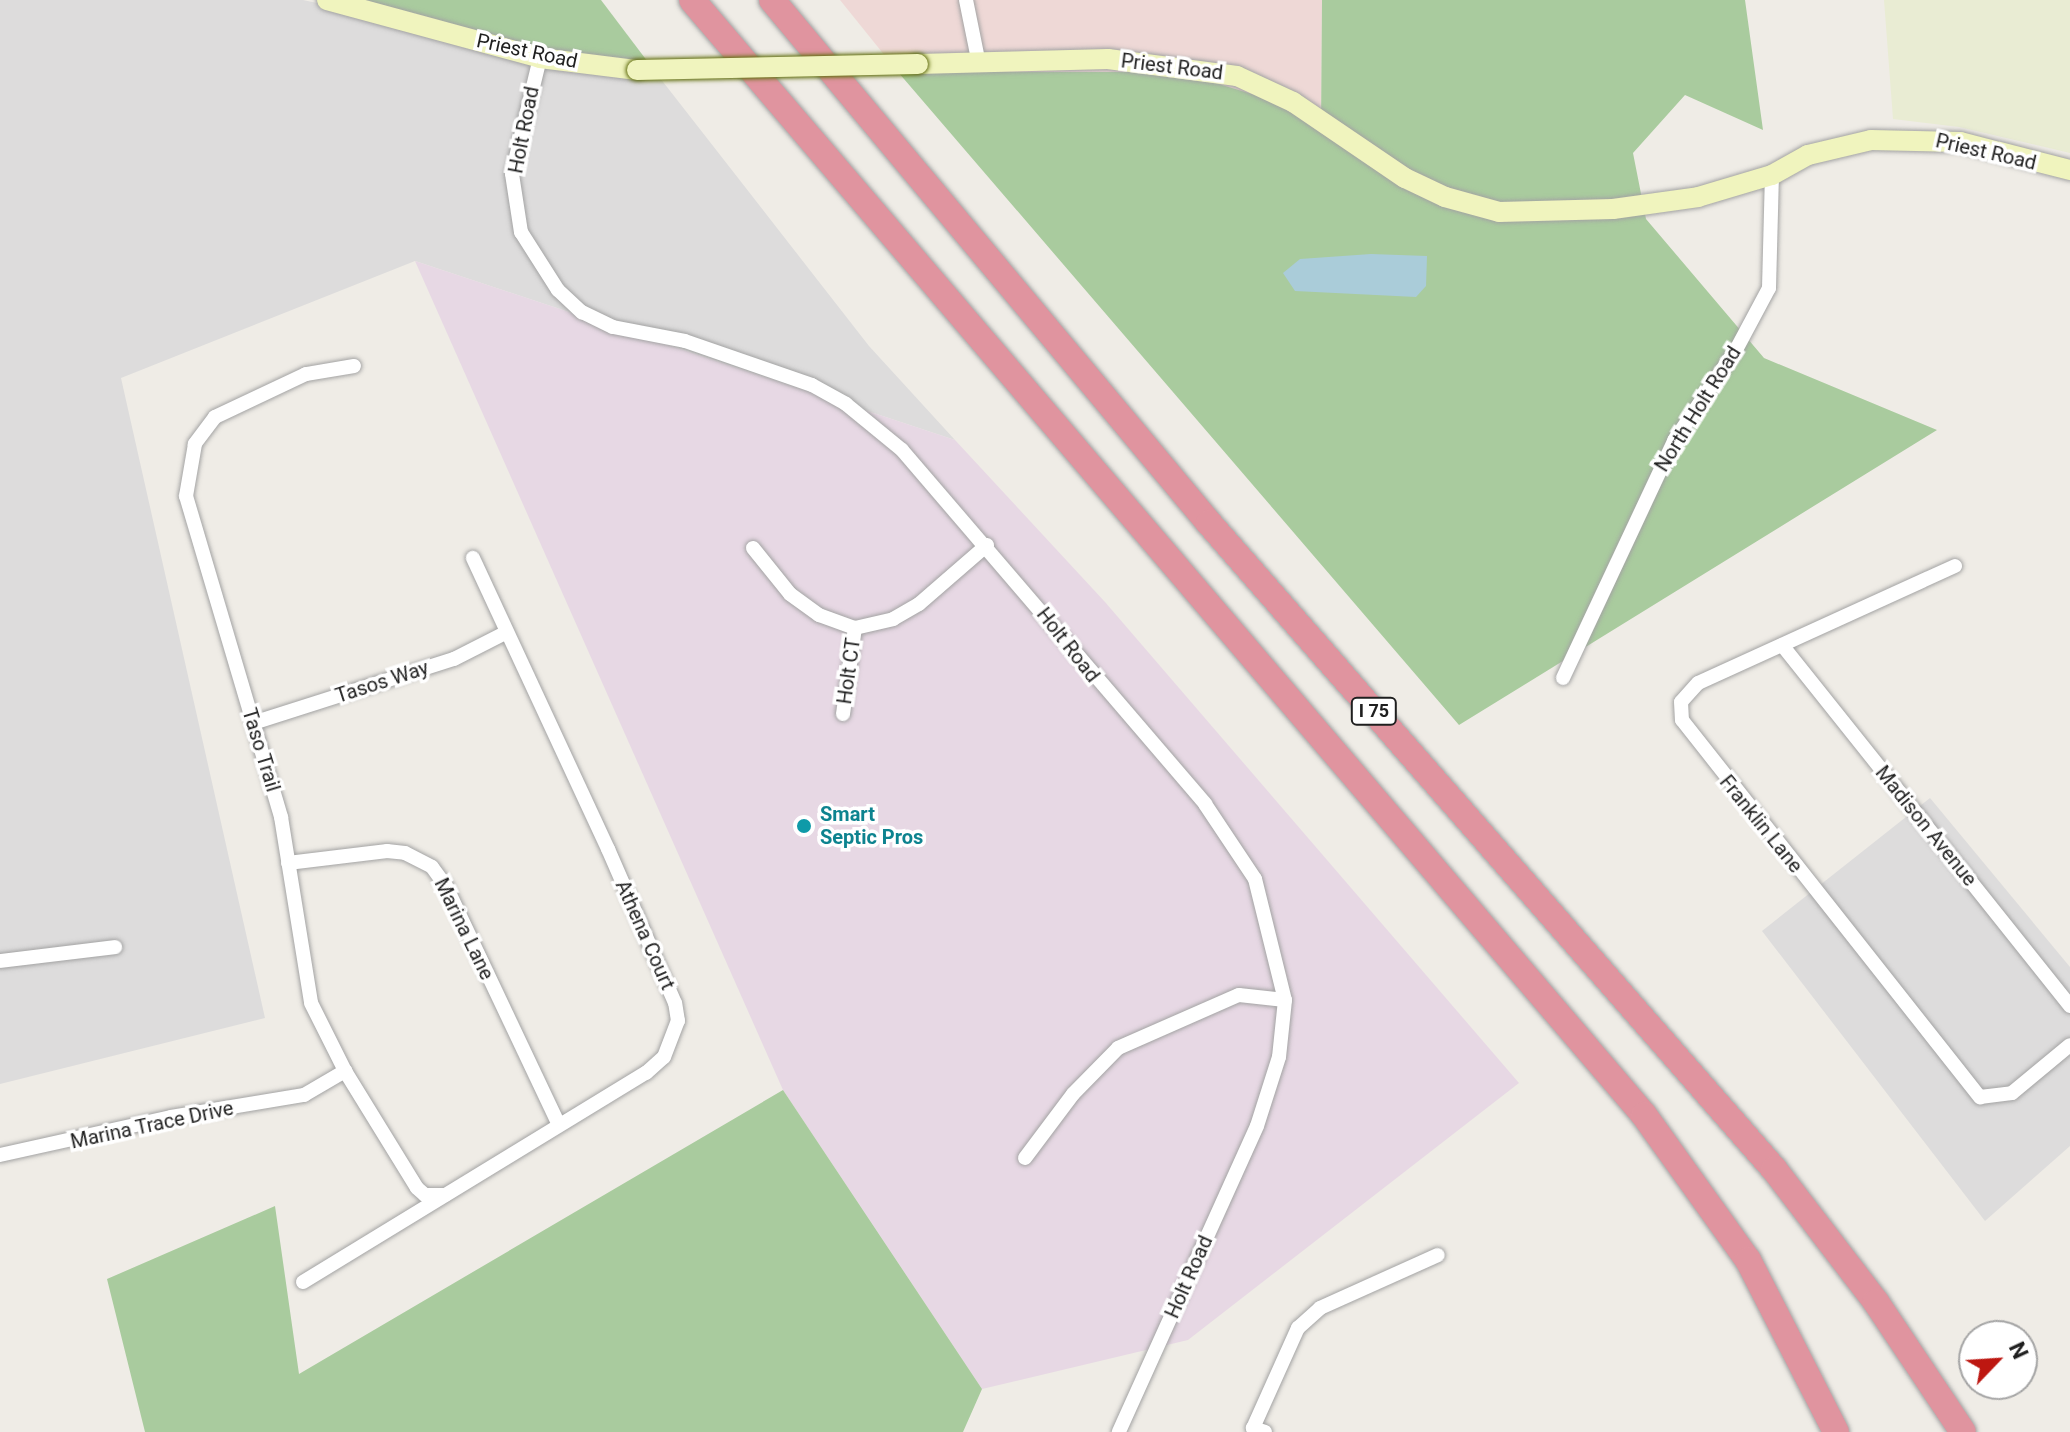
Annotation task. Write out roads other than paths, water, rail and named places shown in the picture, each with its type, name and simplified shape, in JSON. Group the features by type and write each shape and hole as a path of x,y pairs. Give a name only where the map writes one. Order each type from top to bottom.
{"highway":[{"name":"I 75","path":"692,0 1644,1115 1748,1260 1836,1432"},
{"name":"I 75","path":"772,0 1209,523 1774,1169 1876,1302 1963,1432"}],"street":[{"name":"Priest Road","path":"327,0 540,58 637,70 918,64 978,59 1108,59 1237,76 1293,102 1405,178 1445,197 1499,212 1627,207 1698,197 1772,175 1839,145 1890,138 1960,142 2070,170"},
{"path":"966,0 978,59"},
{"name":"Holt Road","path":"540,58 512,174 521,232 558,290 582,312 613,327 685,341 768,367 846,404 902,450 987,545 1229,838 1255,879 1285,1000 1279,1057 1257,1126 1119,1432"},
{"name":"North Holt Road","path":"1563,678 1674,441 1737,348 1769,288 1772,175"},
{"name":"Taso Trail","path":"354,366 306,374 225,410 204,429 189,462 190,514 281,817 308,993 345,1071 417,1188 425,1195 445,1195"},
{"path":"753,548 790,594 819,615 855,628 893,619 919,604 987,545"},
{"name":"Athena Court","path":"303,1282 654,1067 670,1046 677,1014 473,558"},
{"name":"Franklin Lane","path":"1955,566 1689,689 1680,710 1688,733 1980,1097 2012,1093 2070,1045"},
{"name":"Holt CT","path":"843,714 855,628"},
{"name":"Tasos Way","path":"253,723 454,659 507,632"},
{"name":"Madison Avenue","path":"1782,645 2070,1006"},
{"name":"Marina Lane","path":"288,863 387,851 405,853 432,867 446,886 559,1125"},
{"path":"0,961 115,947"},
{"path":"1025,1158 1073,1094 1118,1048 1239,995 1285,1000"},
{"name":"Marina Trace Drive","path":"0,1155 171,1117 304,1095 345,1071"},
{"path":"1265,1432 1253,1428 1298,1328 1320,1308 1438,1255"}],"water":[{"path":"1371,254 1427,256 1426,286 1416,297 1295,291 1283,273 1300,259"}],"place":[{"name":"Smart Septic Pros","path":"804,826"}]}
